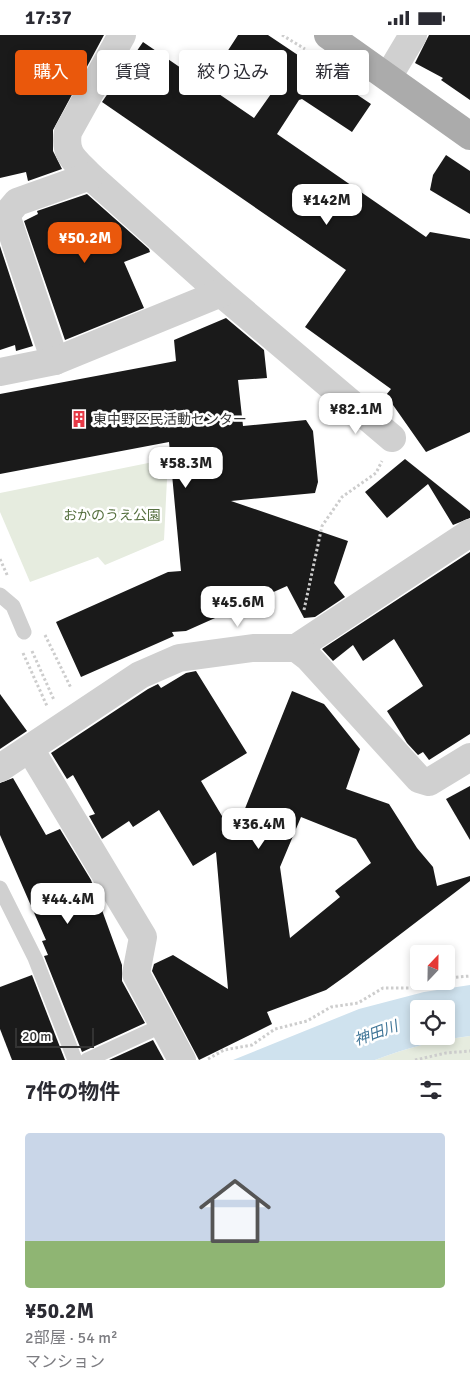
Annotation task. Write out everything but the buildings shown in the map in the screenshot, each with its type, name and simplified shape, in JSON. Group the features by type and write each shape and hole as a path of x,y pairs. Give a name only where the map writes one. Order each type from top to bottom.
{"main road":[{"path":"328,35 470,136"}],"street":[{"path":"122,35 68,132 66,145 68,150 90,176 221,293 392,438"},
{"path":"388,77 413,35"},
{"path":"55,361 6,215 17,203 90,176"},
{"path":"0,372 55,361 221,293"},
{"path":"0,768 140,675 179,658 253,648 296,648 470,533"},
{"path":"296,648 309,657 419,779 430,782 470,757"},
{"path":"30,749 143,937 136,974 182,1060"}],"lane":[{"path":"0,595 13,606 22,638"},
{"path":"0,888 35,958 75,1060"},
{"path":"86,1060 163,1025"}],"path":[{"path":"296,648 322,526 342,497 376,473 392,438"},
{"path":"22,638 62,728"},
{"path":"22,638 62,728"},
{"path":"455,977 470,976"},
{"path":"205,1060 224,1050 252,1045 275,1029 307,1021 331,1007 358,1003 383,988 410,988"},
{"path":"415,1060 446,1053 470,1051"}],"green space":[{"name":"おかのうえ公園","path":"168,459 164,540 105,565 98,557 30,582 0,512 0,493"},
{"path":"470,1036 470,1060 375,1060 422,1045 455,1045 455,1038"}],"water":[{"name":"神田川","path":"470,985 470,1036 455,1038 455,1000 410,1000 410,1045 422,1045 375,1060 233,1060 359,1009 424,992 455,990 455,987"}],"place":[{"name":"東中野区民活動センター","path":"79,419"}]}
